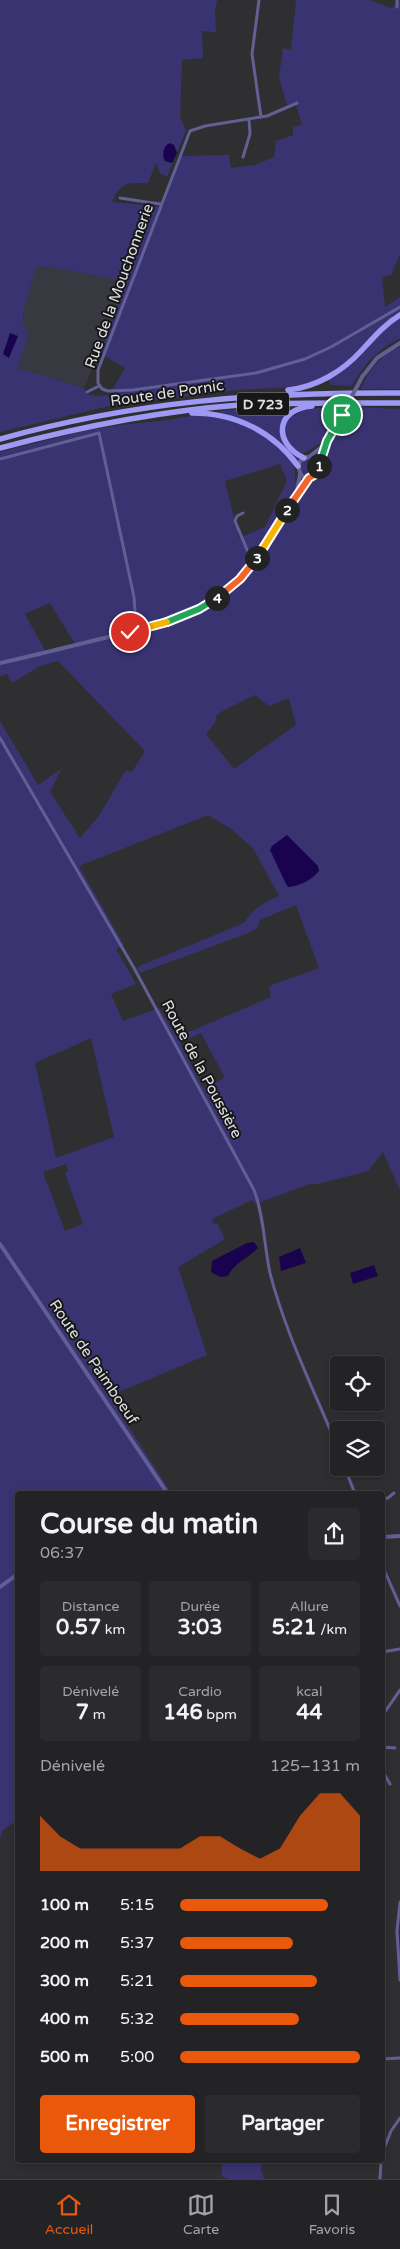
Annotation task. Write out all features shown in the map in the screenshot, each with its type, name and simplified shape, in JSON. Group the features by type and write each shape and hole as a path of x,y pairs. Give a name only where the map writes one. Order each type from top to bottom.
{"highway":[{"path":"270,394 300,388 336,372 355,357 385,325 400,316"},
{"name":"Route de Pornic","path":"0,439 74,420 143,407 215,398 270,394 400,393"},
{"path":"307,458 296,454 289,447 283,435 283,424 287,416 300,408 343,403"},
{"name":"Route de Pornic","path":"0,448 88,427 182,411 255,404 400,403"},
{"path":"182,411 213,414 253,426 277,442 298,466"}],"street":[{"path":"260,0 252,54 261,117"},
{"path":"396,7 397,0"},
{"name":"Rue de la Mouchonnerie","path":"297,103 281,112 205,126 190,131 160,204 98,370 99,386 108,391 133,390 256,373 305,359 331,348 400,307"},
{"path":"242,157 250,134 249,119"},
{"path":"120,198 160,204"},
{"path":"0,663 176,619 199,609 228,590 253,564 296,494 309,478 316,474 327,441 362,377 377,358 400,343"},
{"path":"87,392 99,386"},
{"path":"0,459 99,433 134,597 135,611 130,632"},
{"path":"296,494 300,474 298,466 327,441"},
{"path":"307,458 314,459 318,466"},
{"path":"300,474 309,478"},
{"path":"243,513 237,516 236,521 253,564"},
{"name":"Route de la Poussière","path":"0,738 134,968 254,1190 260,1209 270,1273 300,1361 330,1428"},
{"name":"Route de Paimboeuf","path":"0,1244 165,1491"},
{"path":"348,1476 354,1491"},
{"path":"385,1498 394,1492"},
{"path":"385,1538 400,1536"},
{"path":"385,1572 400,1606"},
{"path":"0,1587 15,1576"},
{"path":"385,1652 400,1649"},
{"path":"385,1712 400,1690"},
{"path":"385,1747 395,1748"},
{"path":"385,1775 390,1784"},
{"path":"400,1902 397,1939 400,1980"},
{"path":"385,2059 400,2058"},
{"path":"385,2146 391,2131 400,2118"},
{"path":"380,2179 381,2163"}],"shaded area":[{"path":"0,0 217,0 215,13 216,32 202,31 203,58 182,60 180,117 186,130 177,153 174,145 167,144 165,148 163,155 165,161 173,163 167,177 160,173 156,163 148,183 130,183 125,185 118,190 112,202 163,207 181,156 229,155 231,168 255,165 274,157 276,141 293,135 293,127 302,125 295,102 287,105 279,78 283,48 291,50 296,0 369,0 392,8 400,0 400,254 391,275 382,277 385,307 400,297 400,338 384,347 372,358 352,386 331,385 326,375 314,381 293,387 237,390 109,406 0,432","holes":["36,267 57,268 127,282 100,353 125,368 109,395 97,396 86,394 84,388 18,368 29,332 24,327 23,312"]},
{"path":"170,143 174,145 177,153 172,163 165,161 164,156 165,148"},
{"path":"35,267 57,268 128,282 84,388 18,368 29,332 24,327 23,312"},
{"path":"10,333 18,336 9,358 3,354"},
{"path":"400,347 400,389 361,389 367,376 376,364 387,354"},
{"path":"288,407 295,416 304,410 340,408 322,442 303,454 294,467 296,487 271,527 278,531 309,484 320,478 323,471 320,460 351,407 400,409 400,1190 383,1152 368,1171 318,1184 310,1184 255,1204 252,1200 212,1219 214,1224 217,1223 225,1239 178,1267 207,1355 109,1396 170,1491 15,1491 15,1821 2,1831 0,1840 0,721 38,785 61,769 50,792 80,838 99,816 126,770 132,772 145,751 58,661 40,666 12,683 7,674 0,676 0,452 84,431 228,410","holes":["280,464 287,481 265,527 239,538 225,481","50,603 77,647 47,654 25,614","255,695 269,706 289,698 296,725 234,769 206,734 215,723 217,714","208,815 231,829 253,848 279,896 259,906 244,923 137,967 140,973 251,932 257,928 260,920 296,905 319,968 269,986 271,997 177,1037 159,1008 123,1021 111,994 136,984 116,949 124,945 79,866","201,1033 225,1078 203,1088 180,1043","91,1038 114,1137 56,1158 35,1063","66,1164 68,1171 65,1173 83,1224 65,1231 43,1172"]},
{"path":"308,459 314,461 316,467 314,473 308,475 302,473 300,467 302,461"},
{"path":"287,835 318,866 319,871 305,882 288,887 270,850 272,846"},
{"path":"254,1242 258,1248 237,1264 228,1276 220,1277 211,1272 212,1261 247,1243"},
{"path":"300,1248 306,1263 281,1271 279,1257"},
{"path":"374,1265 378,1276 353,1284 350,1273"},
{"path":"222,2163 262,2163 261,2170 264,2179 228,2179 222,2176"}],"route":[{"path":"130,632 176,619 199,609 228,590 240,579 265,547 296,494 309,478 312,478 318,472 323,450 342,415"}]}
